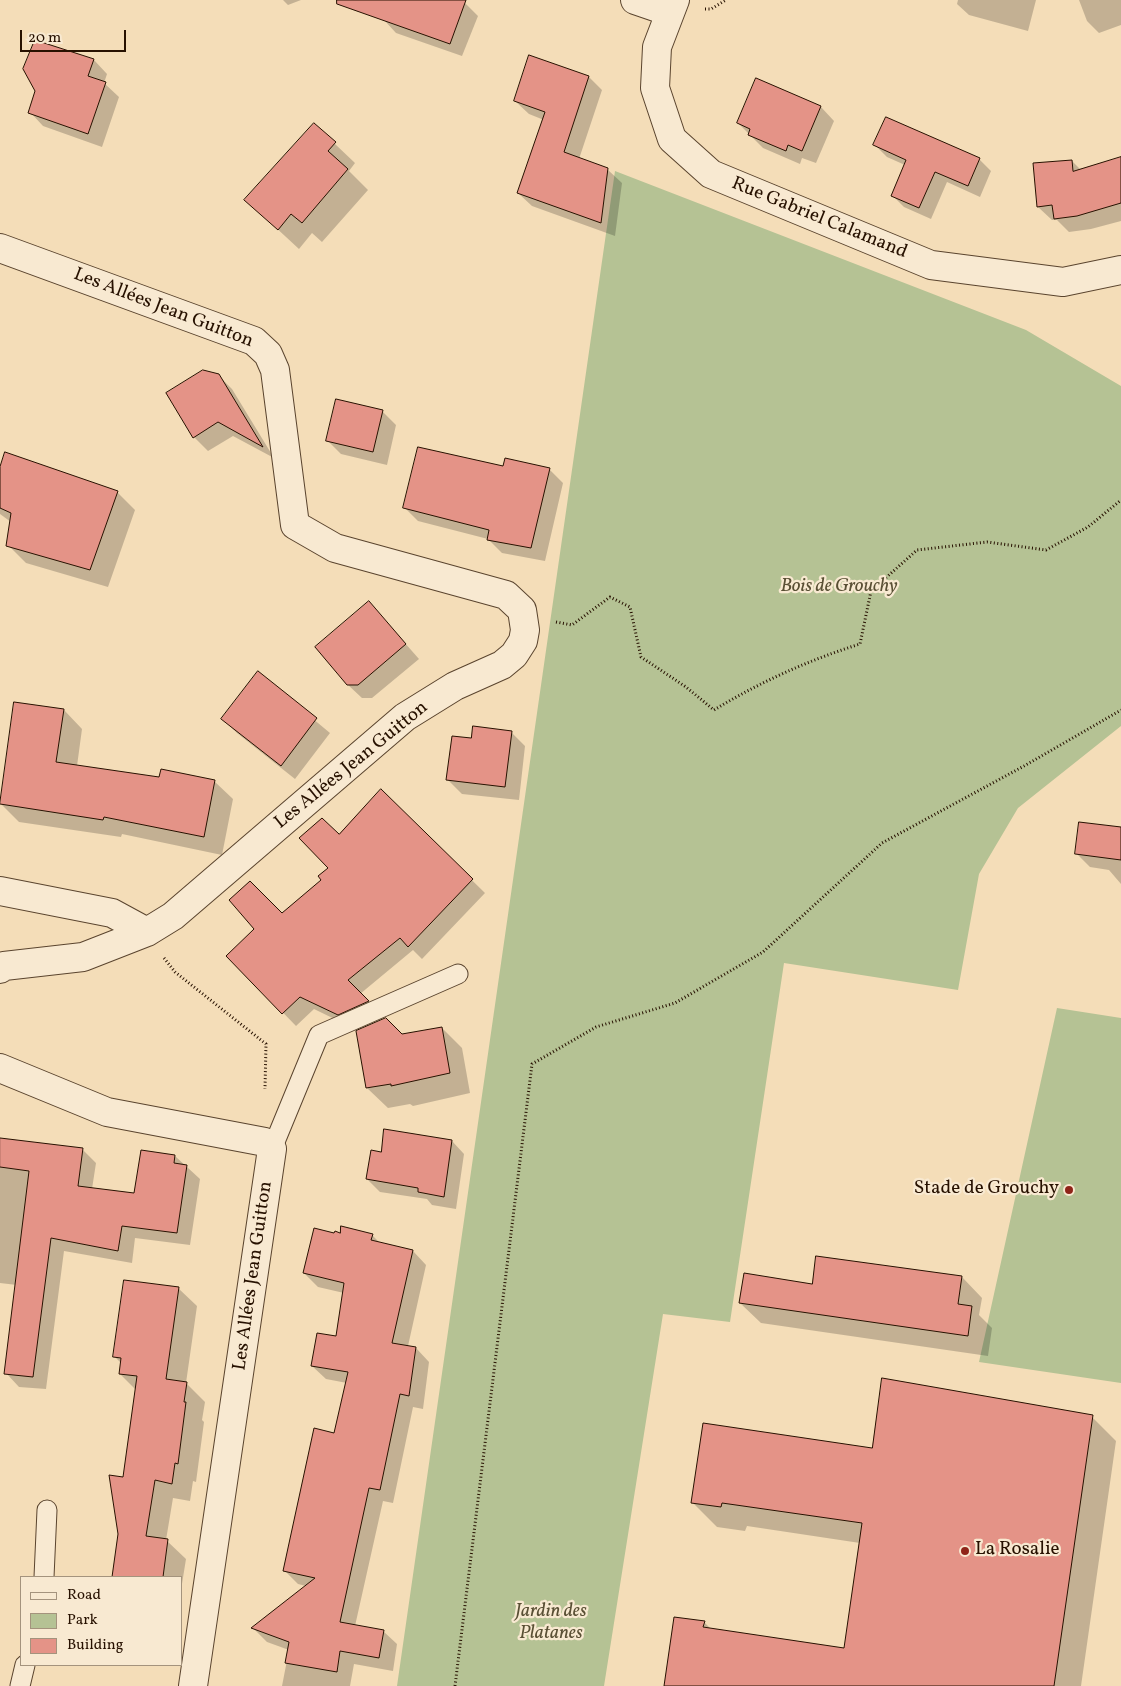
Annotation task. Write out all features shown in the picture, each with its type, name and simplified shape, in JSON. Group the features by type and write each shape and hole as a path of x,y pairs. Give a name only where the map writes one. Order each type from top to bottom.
{"street":[{"path":"635,0 672,6"},
{"name":"Rue Gabriel Calamand","path":"672,6 656,47 655,88 672,138 711,174 931,265 1063,282 1121,270"},
{"name":"Les Allées Jean Guitton","path":"0,248 254,341 268,354 275,370 295,525 335,548 506,594 522,610 525,630 523,641 514,655 502,665 455,686 405,717 174,916 147,932 84,957 4,966 0,970"},
{"path":"0,891 112,913 147,932"},
{"path":"0,1068 107,1112 265,1142 272,1150"},
{"name":"Les Allées Jean Guitton","path":"193,1686 272,1150"}],"lane":[{"path":"272,1150 319,1035 458,974"},
{"path":"44,1576 46,1510"},
{"path":"20,1686 25,1666"}],"path":[{"path":"523,617 572,625 610,597 630,607 641,657 686,687 714,710 747,690 823,655 860,644 871,591 917,550 987,542 1046,550 1088,528 1121,500"},
{"path":"454,1686 532,1064 596,1027 675,1003 763,952 882,843 1024,766 1121,710"},
{"path":"175,972 266,1044 265,1093"}],"green space":[{"name":"Bois de Grouchy","path":"615,171 1026,330 1121,386 1121,726 1018,808 979,874 958,990 784,963 730,1322 663,1314 604,1686 397,1686"},
{"name":"Stade de Grouchy","path":"1057,1008 1121,1018 1121,1383 979,1362"}],"building":[{"path":"337,0 466,0 450,44 337,4"},
{"path":"35,40 94,59 88,76 106,82 88,134 28,113 35,91 23,69"},
{"path":"529,55 589,76 564,152 608,168 601,223 517,193 545,112 514,101"},
{"path":"756,78 821,106 802,151 788,145 786,151 748,135 750,129 737,123"},
{"path":"886,117 980,158 968,186 935,172 919,208 891,196 906,160 873,145"},
{"path":"314,123 336,142 328,151 348,169 302,223 291,214 278,230 244,200"},
{"path":"1121,157 1121,203 1077,216 1054,219 1052,205 1037,207 1033,163 1072,160 1073,171"},
{"path":"203,370 219,374 263,447 218,422 193,438 166,393"},
{"path":"336,399 383,410 373,452 326,441"},
{"path":"418,447 503,466 505,458 550,468 531,548 487,540 489,530 403,508"},
{"path":"5,452 118,491 90,570 6,546 11,513 0,508 0,467"},
{"path":"369,601 406,644 358,685 347,685 315,647"},
{"path":"258,671 317,718 281,766 221,719"},
{"path":"14,702 64,709 56,762 159,777 161,769 215,780 204,837 104,817 103,820 0,804"},
{"path":"473,726 512,731 505,787 446,780 452,736 471,738"},
{"path":"381,789 473,879 408,947 400,938 348,980 369,1001 338,1015 300,997 282,1014 226,956 254,929 229,900 250,881 282,913 321,880 318,876 328,868 299,838 322,818 339,834"},
{"path":"1079,822 1121,827 1121,860 1075,854"},
{"path":"386,1018 402,1034 442,1027 450,1073 391,1086 391,1084 366,1088 356,1031"},
{"path":"384,1129 452,1140 444,1197 418,1192 418,1188 366,1179 371,1150 381,1152"},
{"path":"0,1138 83,1148 78,1186 134,1193 141,1150 175,1155 174,1163 187,1165 177,1233 122,1226 118,1251 51,1238 33,1377 4,1374 29,1171 0,1167"},
{"path":"341,1226 373,1234 371,1240 413,1250 392,1343 416,1347 409,1396 400,1394 380,1490 369,1488 340,1622 384,1630 379,1658 340,1651 337,1672 285,1663 289,1642 251,1628 315,1578 283,1571 314,1428 334,1433 348,1372 311,1366 317,1333 336,1336 344,1283 303,1273 314,1228 340,1233"},
{"path":"816,1256 962,1276 958,1304 972,1306 968,1336 739,1303 744,1273 812,1284"},
{"path":"124,1280 179,1287 166,1379 187,1382 178,1464 175,1463 172,1484 155,1480 146,1536 168,1539 163,1576 112,1576 118,1534 109,1475 123,1477 137,1376 119,1374 121,1358 113,1357"},
{"name":"La Rosalie","path":"882,1378 1093,1415 1054,1686 664,1686 674,1617 705,1621 703,1627 844,1648 862,1523 722,1503 721,1507 691,1503 703,1423 872,1448"}],"place":[{"name":"Stade de Grouchy","path":"1069,1190"},
{"name":"La Rosalie","path":"965,1551"}],"park label":[{"name":"Jardin des Platanes","path":"551,1624"}]}
